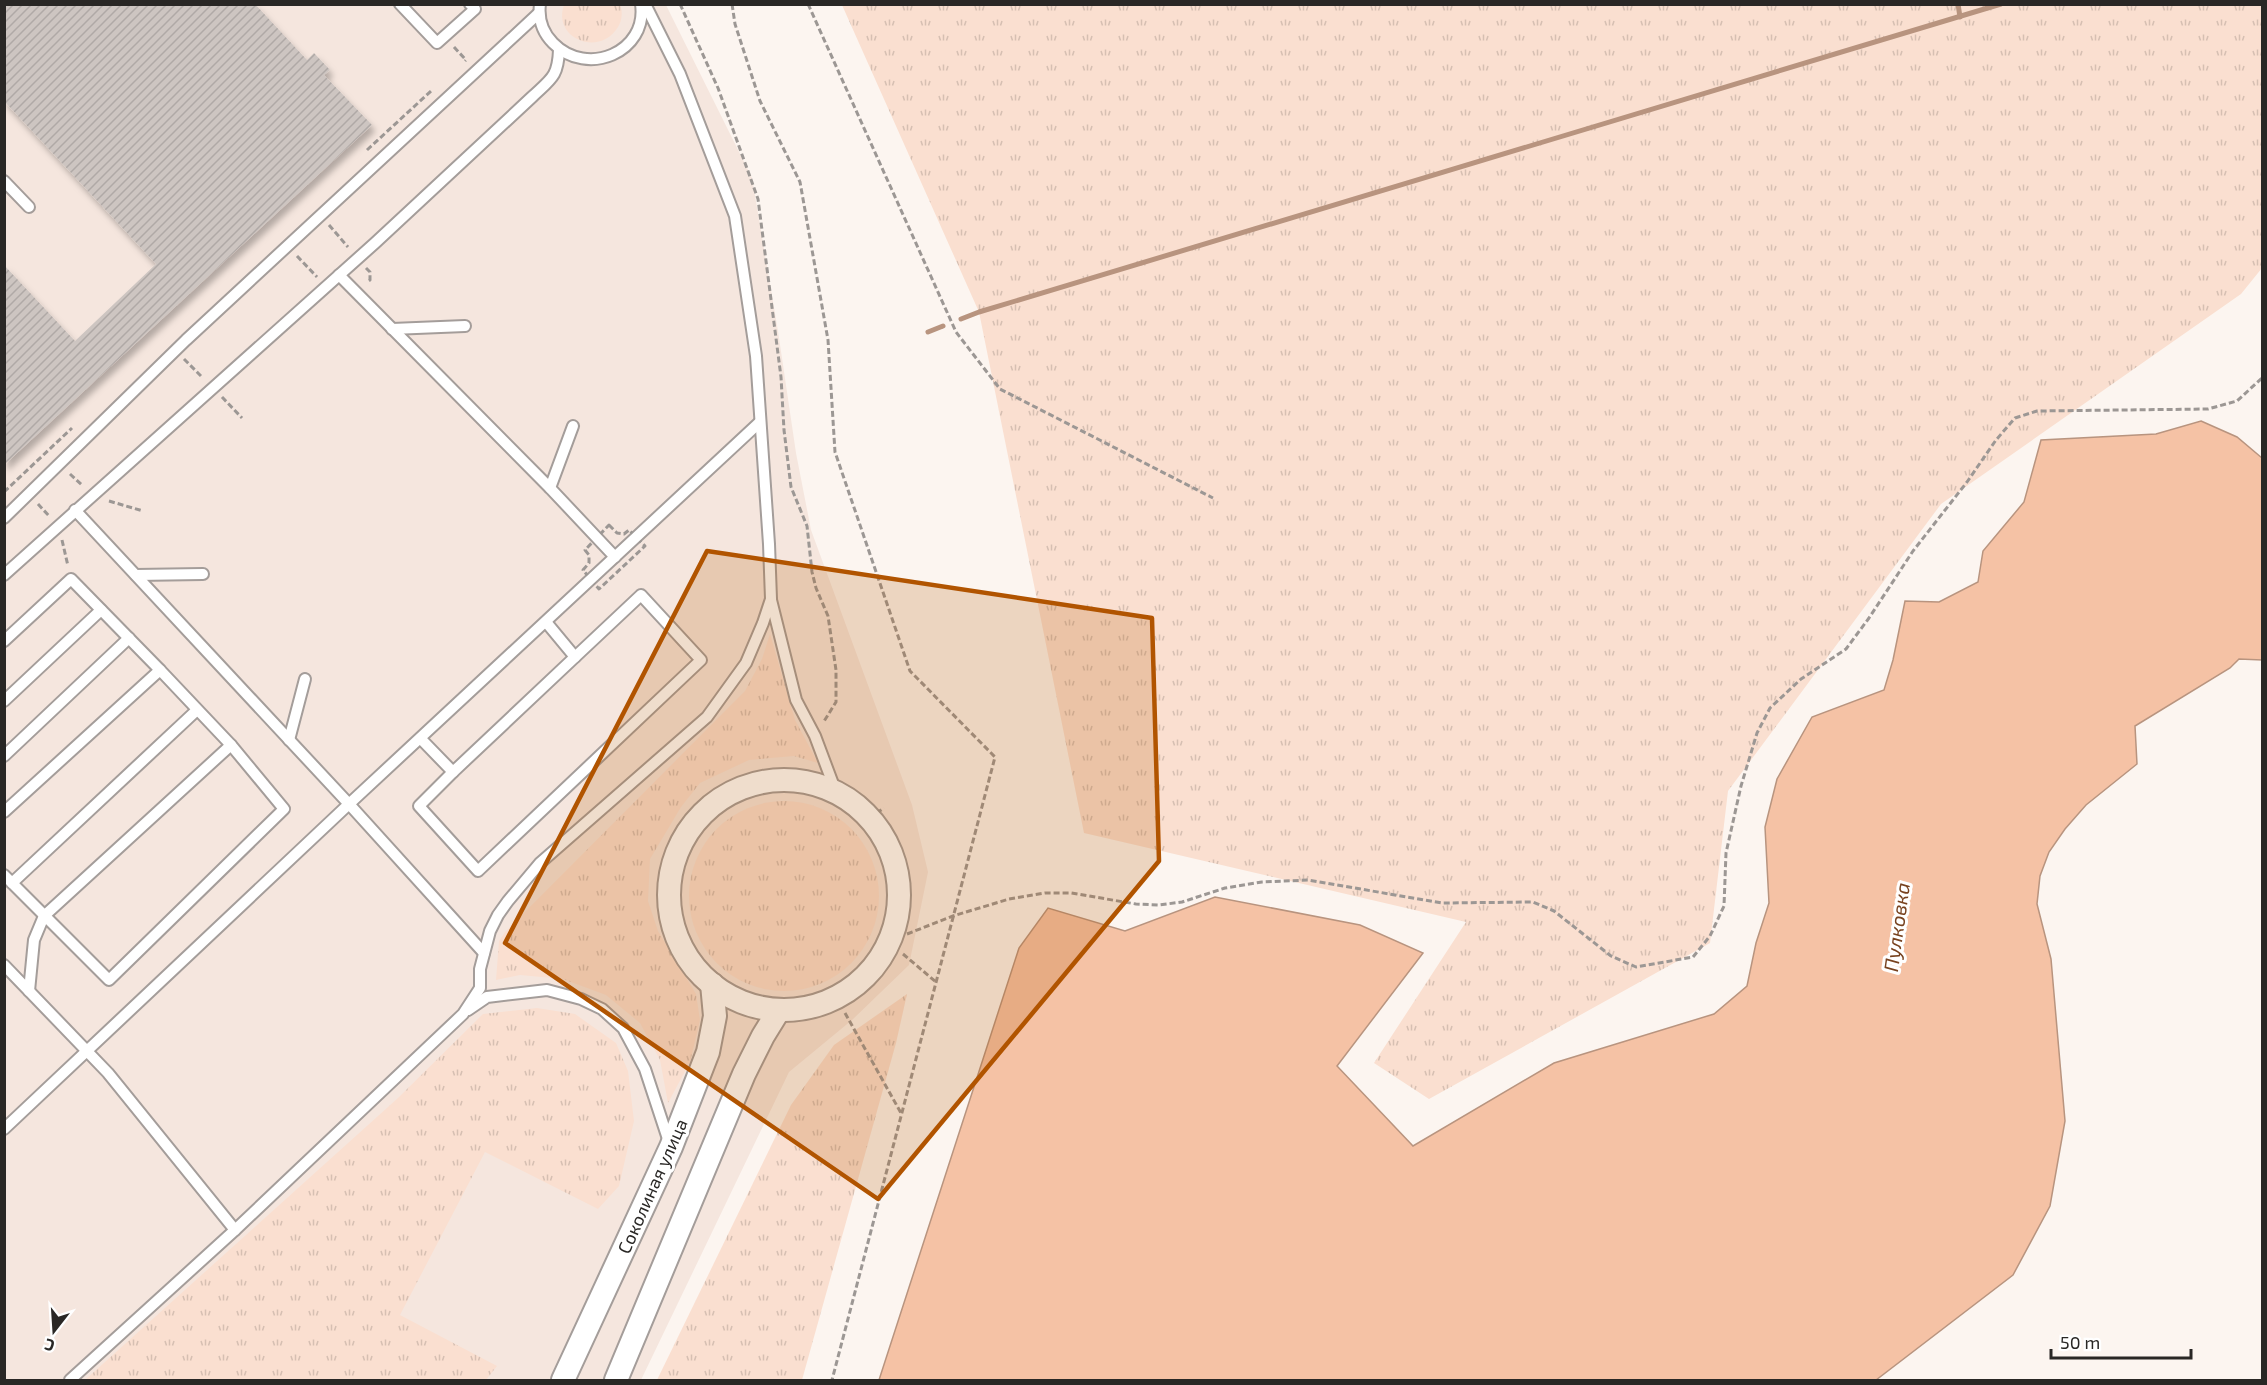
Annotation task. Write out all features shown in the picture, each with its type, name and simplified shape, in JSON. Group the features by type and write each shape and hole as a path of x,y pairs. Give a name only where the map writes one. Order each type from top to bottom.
{"street":[{"path":"781,780 795,781 836,792 877,813 897,872 898,909 888,944 875,965 848,990 815,1005 779,1010 744,1002 712,984 692,964 684,953 673,927 669,899 671,871 680,845 700,816 716,802 728,794 754,784 781,780"},
{"name":"Соколиная улица","path":"563,1380 671,1148 708,1052 715,1016 712,984"},
{"path":"616,1380 744,1074 762,1036 779,1010"}],"lane":[{"path":"400,4 437,43 475,9 470,4"},
{"path":"540,9 544,34 568,56 583,60 599,59 616,53 630,42 639,26 643,4"},
{"path":"643,4 680,74 735,216 756,356 771,599 796,700 815,736 836,792"},
{"path":"4,518 186,340 540,9"},
{"path":"4,575 358,258 555,75 559,50"},
{"path":"4,181 29,207"},
{"path":"339,275 550,488 615,557"},
{"path":"392,329 465,326"},
{"path":"4,1130 349,804 760,422"},
{"path":"550,488 573,426"},
{"path":"75,510 290,740 484,953"},
{"path":"136,575 203,574"},
{"path":"4,641 71,579 231,745 284,809 109,980 8,879 197,710"},
{"path":"641,595 701,660 478,871 419,806 453,772 641,595"},
{"path":"463,1014 480,988 480,969 490,931 498,915 540,863 707,717 746,663 771,599"},
{"path":"4,700 101,610"},
{"path":"546,622 575,657"},
{"path":"4,756 129,638"},
{"path":"4,812 160,670"},
{"path":"290,740 305,679"},
{"path":"421,739 453,772"},
{"path":"29,991 34,940 44,916 231,745"},
{"path":"4,965 88,1051 235,1230"},
{"path":"70,1380 235,1230 463,1014 487,997 548,990 580,999 602,1009 623,1028 645,1069 671,1148"}],"path":[{"path":"680,4 718,88 758,199 781,377 784,430 791,487 807,526 812,572 828,616 836,670 836,702 822,724"},
{"path":"732,4 735,24 760,101 800,182 828,340 835,452 910,671 995,757 832,1380"},
{"path":"808,4 956,332 1000,388 1213,498"},
{"path":"320,215 370,272 370,280 356,292"},
{"path":"287,246 326,286"},
{"path":"907,934 953,916 1009,899 1045,893 1071,893 1136,904 1159,905 1182,902 1225,888 1262,882 1308,880 1442,903 1533,902 1554,911 1611,956 1636,968 1693,957 1710,936 1724,906 1726,853 1733,820 1758,733 1770,708 1801,679 1846,649 1913,551 2015,418 2037,411 2208,409 2237,401 2262,378"},
{"path":"903,954 936,982"},
{"path":"845,1013 902,1114"}],"highlighted area":[{"path":"707,551 1152,618 1159,861 878,1199 505,943"}],"shaded area":[{"path":"5,5 666,5 752,178 796,453 811,530 912,805 928,872 909,965 852,1020 789,1072 641,1380 5,1380"}],"green space":[{"path":"564,5 620,5 622,13 618,27 610,36 600,41 589,42 571,35 565,27 562,17"},
{"path":"842,5 2262,5 2262,268 2241,294 1941,504 1728,791 1710,943 1429,1099 1374,1063 1466,922 1084,833 979,312"},
{"path":"770,634 795,720 818,763 794,756 749,760 700,783 681,807 650,859 648,901 658,931 696,994 700,1020 690,1062 668,1103 660,1060 640,1023 606,995 563,979 520,975 496,980 499,941 505,932 745,691 762,659"},
{"path":"784,801 820,808 837,817 851,829 863,843 872,860 879,896 872,932 863,949 851,963 837,975 820,984 784,991 748,984 731,975 717,963 705,949 696,932 689,896 696,860 705,843 717,829 731,817 748,808"},
{"path":"907,994 896,1043 802,1380 657,1380 791,1105 834,1045"},
{"path":"537,1008 575,1014 616,1043 628,1071 634,1121 619,1186 598,1209 485,1152 400,1315 497,1366 486,1380 85,1380 398,1098 483,1014"}],"water":[{"name":"Пулковка","path":"2201,421 2237,437 2262,458 2262,660 2239,659 2230,668 2135,726 2137,764 2086,805 2049,852 2040,876 2037,904 2051,959 2065,1121 2050,1206 2013,1275 1876,1380 879,1380 1019,948 1048,908 1125,931 1215,897 1360,925 1423,953 1337,1066 1413,1146 1554,1063 1714,1014 1747,986 1756,943 1769,903 1765,827 1777,779 1812,717 1884,690 1893,660 1905,601 1939,602 1978,582 1983,551 2024,502 2041,440 2156,434"}],"building":[{"path":"4,4 255,4 307,60 314,53 330,70 324,75 372,125 4,465 4,265 75,341 156,264 4,101"}],"waterway":[{"path":"1958,4 1960,17"},
{"path":"961,319 2001,4"},
{"path":"928,332 943,326"}]}
